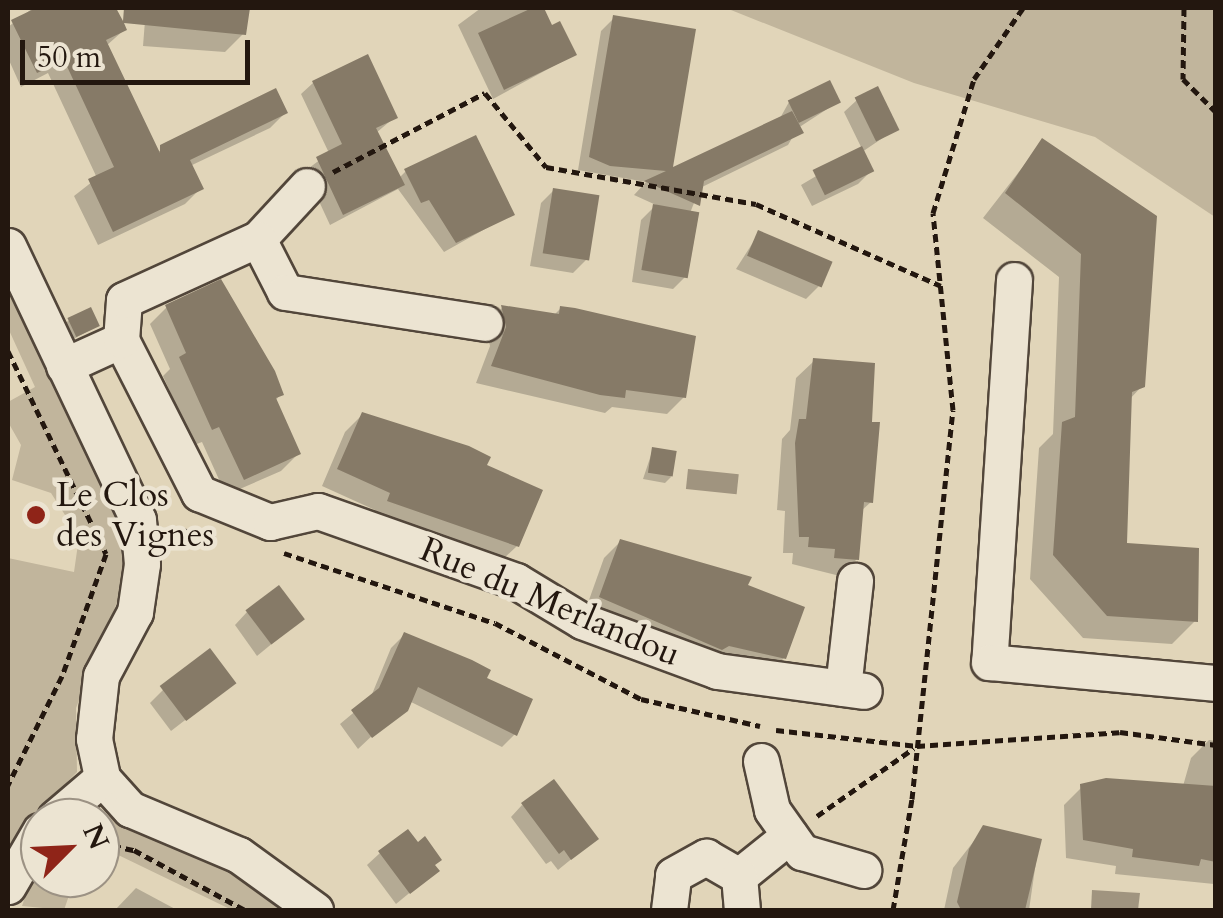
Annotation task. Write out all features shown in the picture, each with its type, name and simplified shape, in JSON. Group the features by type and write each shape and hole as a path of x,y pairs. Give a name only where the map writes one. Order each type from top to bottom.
{"street":[{"path":"64,366 121,340 124,300 258,239 307,186"},
{"path":"258,239 285,292 485,323"},
{"path":"8,246 138,520 142,564 134,612 101,676 94,738 102,778 130,809 239,855 315,910"},
{"path":"1014,280 988,662 1216,683"},
{"name":"Rue du Merlandou","path":"121,340 199,493 270,522 318,511 516,581 582,621 718,672 854,690 855,582"},
{"path":"761,761 772,810 802,852 863,870"},
{"path":"78,798 102,778"},
{"path":"668,910 672,875 693,859 719,859 741,893 790,835"}],"path":[{"path":"894,910 917,746 953,410 934,213 974,79 1022,8"},
{"path":"1184,8 1183,79 1216,112"},
{"path":"307,186 485,93 546,167 756,204 940,286"},
{"path":"8,351 106,554 62,676 8,785"},
{"path":"790,835 917,746"},
{"path":"120,847 134,850 245,910"}],"shaded area":[{"path":"726,8 1215,8 1215,217 1095,137 914,83"},
{"path":"8,290 119,517 129,571 76,708 77,772 52,798 20,798 20,832 8,855 8,558 74,572 79,537 51,493 12,480 21,445 8,422 8,402 35,387 8,328"},
{"path":"688,469 739,474 737,494 686,489"},
{"path":"120,819 223,868 286,910 232,910 120,856"},
{"path":"1092,890 1140,893 1138,910 1091,910"},
{"path":"25,898 68,898 64,910 22,906"}],"building":[{"path":"36,8 116,8 123,21 124,8 250,8 246,35 124,23 127,30 106,40 160,153 160,145 276,88 288,113 190,160 204,189 113,232 88,179 114,167 64,60 37,73 11,20"},
{"path":"532,8 544,8 552,25 560,21 577,55 504,90 478,33"},
{"path":"613,15 696,29 673,167 792,111 804,133 704,181 700,206 644,181 666,171 610,166 589,157"},
{"path":"368,54 398,118 376,128 405,185 343,215 316,157 342,144 312,81"},
{"path":"830,80 841,102 799,123 788,101"},
{"path":"878,86 899,130 876,141 855,97"},
{"path":"476,135 515,215 456,243 429,200 421,203 404,169"},
{"path":"1042,138 1157,216 1145,387 1132,392 1127,543 1199,548 1198,622 1107,616 1053,555 1062,422 1075,417 1081,254 1005,193"},
{"path":"862,146 874,171 825,195 813,170"},
{"path":"553,188 599,195 589,261 543,253"},
{"path":"653,204 699,212 688,278 641,270"},
{"path":"758,230 833,262 822,287 747,256"},
{"path":"221,279 275,371 284,395 276,398 301,454 244,480 219,427 212,430 179,357 186,353 165,305"},
{"path":"501,305 559,314 560,306 575,308 696,336 686,398 626,390 625,398 600,395 491,366 506,327"},
{"path":"91,307 100,326 76,337 67,318"},
{"path":"813,358 875,363 872,422 880,422 873,503 864,502 859,560 834,558 835,549 808,547 809,537 799,537 795,443 799,419 806,419"},
{"path":"362,412 469,446 491,457 487,465 543,490 519,547 387,501 390,493 337,469"},
{"path":"652,447 677,451 673,477 648,473"},
{"path":"620,539 752,577 748,585 805,607 786,659 729,646 722,650 599,597"},
{"path":"279,585 305,619 271,645 245,610"},
{"path":"404,632 472,660 491,670 487,678 533,699 517,736 418,687 408,711 372,738 351,710 379,688"},
{"path":"210,648 236,683 186,721 160,686"},
{"path":"1106,778 1216,786 1216,862 1201,859 1199,866 1132,857 1133,849 1083,840 1080,784"},
{"path":"554,779 599,839 571,860 564,850 559,854 521,803"},
{"path":"983,825 1042,839 1025,910 961,910 957,902 969,849"},
{"path":"408,829 418,842 425,836 442,860 435,865 440,871 410,894 378,851"}],"place":[{"name":"Le Clos des Vignes","path":"36,515"}]}
